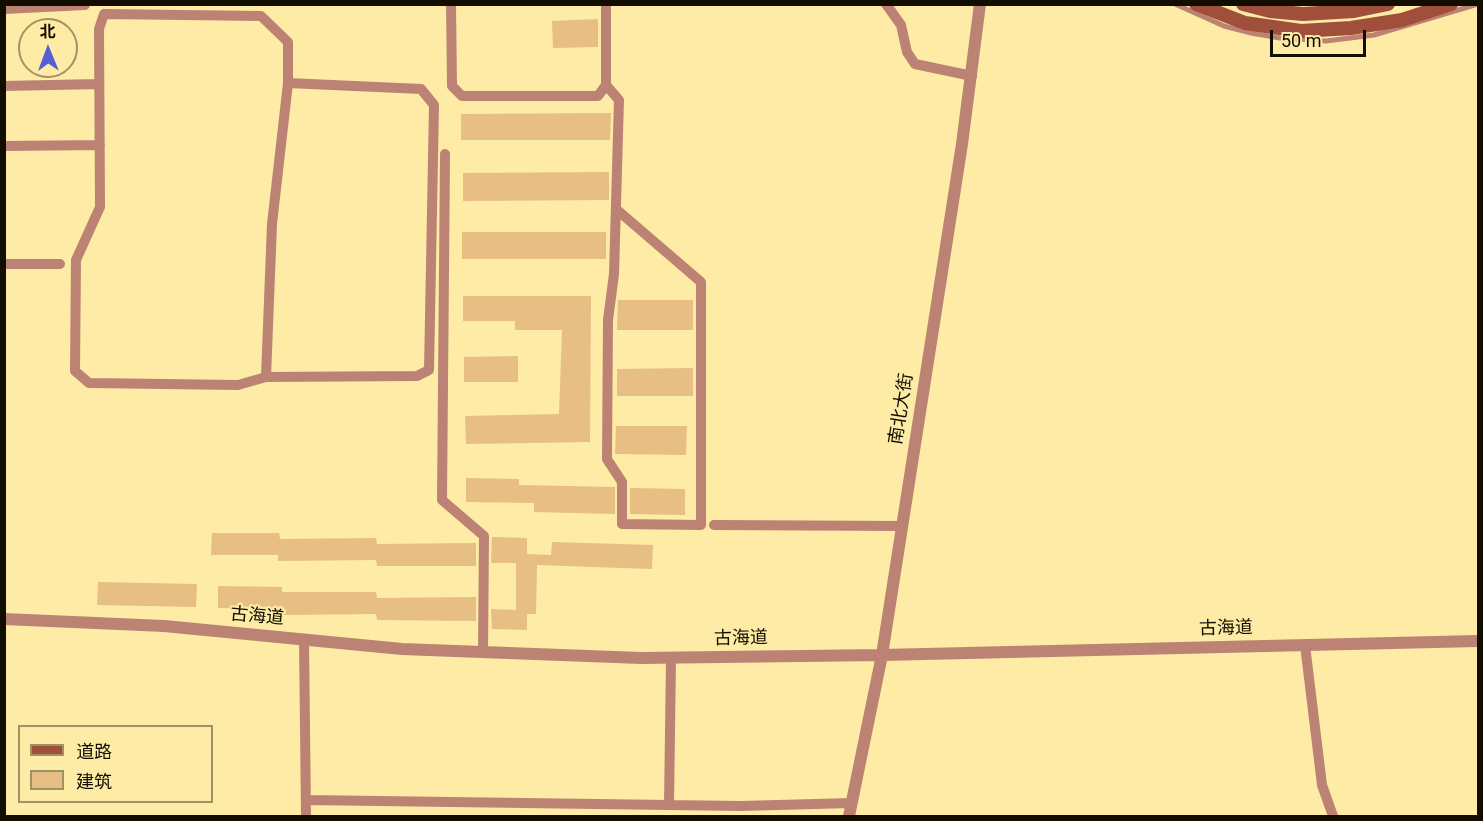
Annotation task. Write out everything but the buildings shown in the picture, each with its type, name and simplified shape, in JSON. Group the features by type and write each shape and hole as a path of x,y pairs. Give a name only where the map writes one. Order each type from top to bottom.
{"main road":[{"path":"1196,4 1245,23 1301,31 1351,28 1392,21 1451,4"},
{"path":"1243,4 1270,11 1303,14 1354,12 1388,4"}],"street":[{"path":"451,4 452,86 462,96 598,96 606,85 606,4"},
{"path":"886,4 901,25 907,52 915,64 972,76"},
{"name":"南北大街","path":"849,816 882,655 972,76 980,4"},
{"path":"4,9 85,5"},
{"path":"266,377 272,224 288,83 288,42 261,16 104,14 99,29 100,207 76,260 75,371 88,383 238,385 266,377 417,376 429,370 434,105 421,89 288,83"},
{"path":"4,86 99,84"},
{"path":"606,85 619,100 614,274 608,320 607,459 622,482 622,524 701,525 701,282 616,209"},
{"path":"4,146 100,145"},
{"path":"445,154 442,500 484,536 483,652"},
{"path":"4,264 60,264"},
{"path":"714,525 902,526"},
{"name":"古海道","path":"4,619 164,626 402,649 671,658 1479,641"},
{"path":"304,639 306,816"},
{"path":"1305,645 1322,785 1333,816"},
{"path":"669,805 671,658"},
{"path":"306,800 669,805 741,811 852,803"}],"lane":[{"path":"1175,4 1224,26 1251,33 1280,38 1326,41 1374,35 1478,4"}]}
